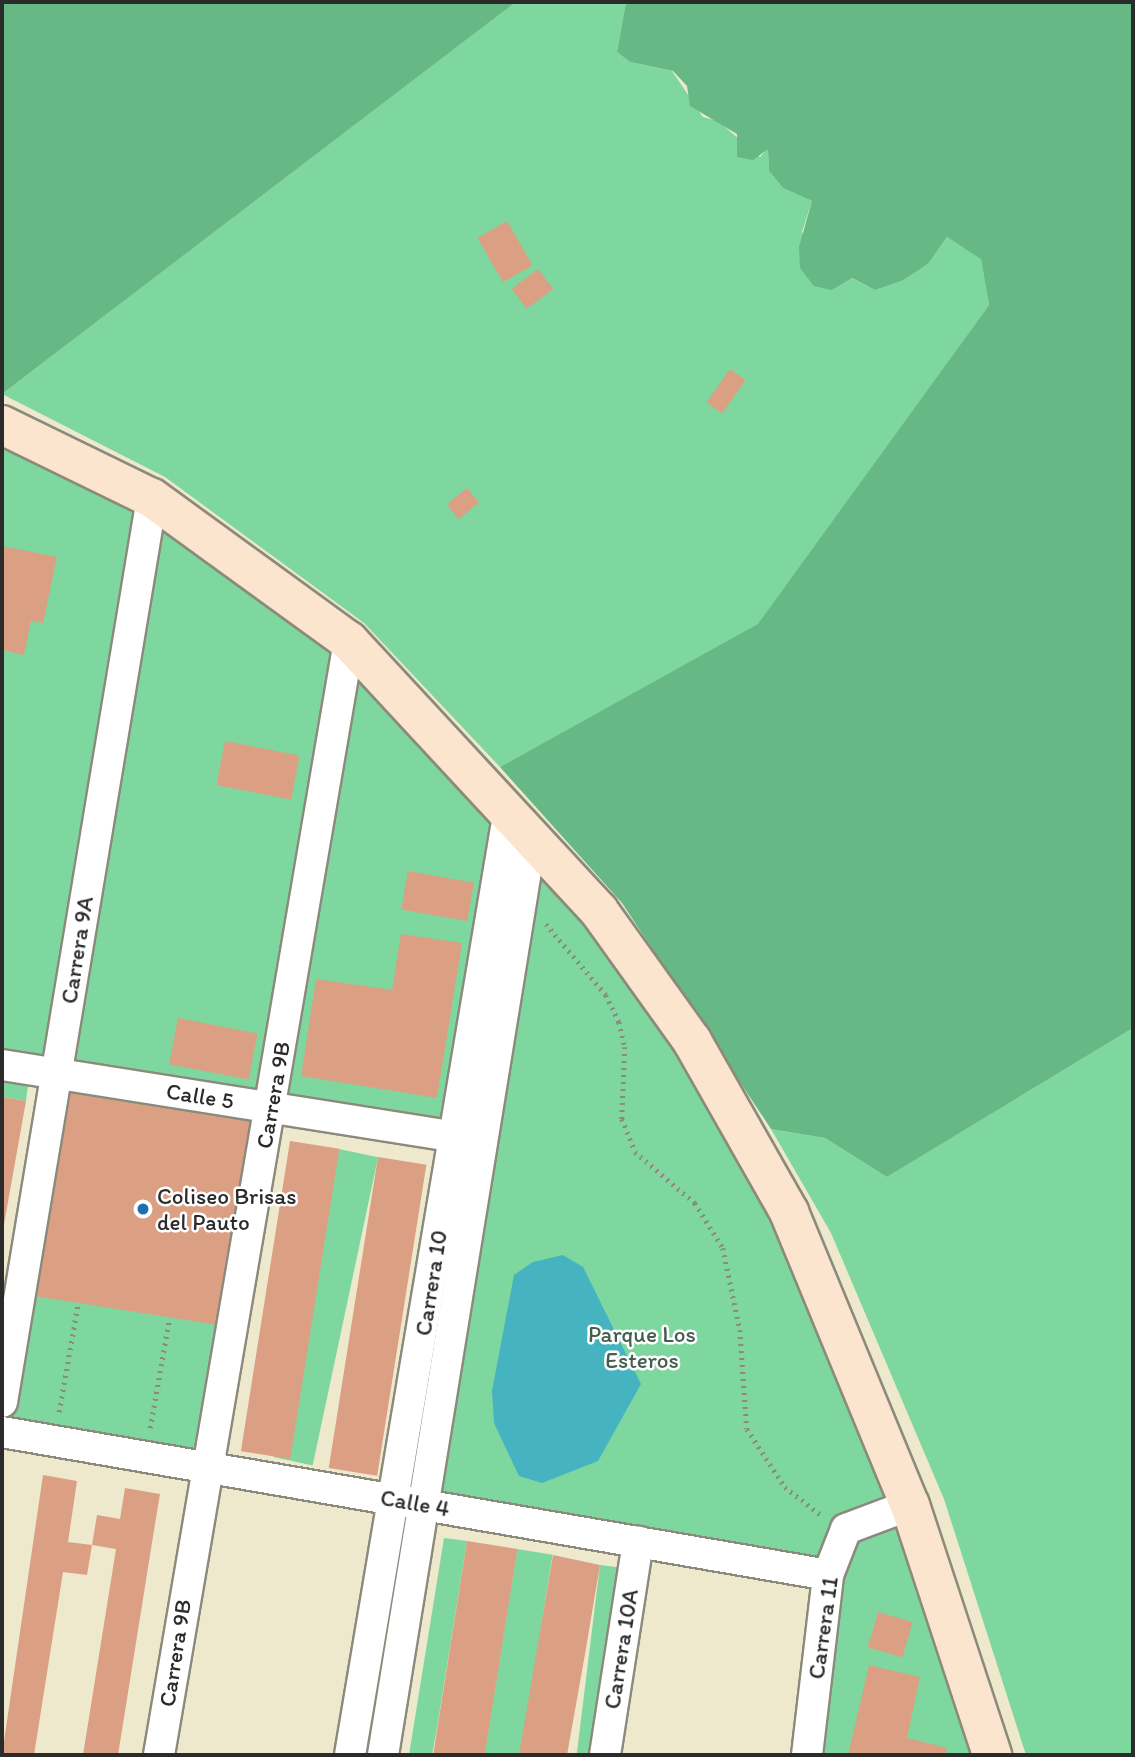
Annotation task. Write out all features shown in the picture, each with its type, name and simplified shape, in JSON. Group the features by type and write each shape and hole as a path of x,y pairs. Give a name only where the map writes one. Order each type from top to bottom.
{"street":[{"path":"2,425 152,498 349,641 520,822 599,911 692,1041 789,1212 910,1505 992,1755"},
{"name":"Carrera 9A","path":"2,1402 152,498"},
{"name":"Carrera 9B","path":"159,1755 204,1467 271,1107 349,641"},
{"name":"Carrera 10","path":"468,1139 521,897 520,822"},
{"name":"Carrera 10","path":"383,1755 409,1502 520,822"},
{"name":"Calle 5","path":"2,1065 468,1139"},
{"name":"Calle 4","path":"2,1432 828,1575"},
{"name":"Carrera 10","path":"350,1755 409,1502"},
{"path":"846,1529 910,1505"},
{"name":"Carrera 11","path":"807,1755 828,1575 846,1529"},
{"name":"Carrera 10A","path":"605,1755 638,1542"}],"path":[{"path":"521,897 606,995 620,1021 625,1047 622,1119 635,1152 695,1203 723,1248 740,1329 742,1412 757,1447 785,1487 846,1529"},
{"path":"54,1441 78,1303"},
{"path":"145,1457 169,1320"}],"green space":[{"path":"2,2 516,2 2,394"},
{"path":"516,2 626,2 617,52 630,62 672,71 703,117 718,121 760,157 768,148 769,171 783,188 812,201 802,232 832,290 851,278 875,290 902,281 928,264 947,237 981,258 989,305 758,625 500,767 364,623 165,477 2,394"},
{"path":"626,2 1133,2 1133,1028 887,1177 825,1138 771,1129 622,903 500,767 758,624 989,305 981,259 947,237 928,264 902,281 875,290 852,278 832,290 814,286 800,268 799,247 812,201 783,188 769,171 768,149 753,160 737,157 737,134 690,106 687,86 673,71 630,62 617,52"},
{"path":"2,440 137,507 46,1060 2,1053"},
{"path":"155,506 345,644 269,1103 62,1070"},
{"path":"356,664 497,812 447,1123 284,1097"},
{"name":"Parque Los Esteros","path":"540,853 594,914 784,1215 901,1502 823,1568 433,1492"},
{"path":"1133,1028 1133,1755 1026,1755 944,1499 831,1233 771,1129 825,1138 887,1177"},
{"path":"2,1082 28,1085 26,1101 2,1097"},
{"path":"61,1083 262,1115 208,1459 7,1427"},
{"path":"339,1149 378,1157 313,1465 274,1457"},
{"path":"904,1517 982,1755 820,1755 842,1575 856,1537"},
{"path":"444,1538 467,1541 437,1728 432,1755 409,1755"},
{"path":"517,1549 553,1555 521,1755 484,1755"},
{"path":"600,1565 624,1568 601,1755 577,1755"}],"water":[{"path":"563,1255 583,1267 641,1384 598,1461 542,1483 519,1476 494,1423 492,1391 514,1275 533,1262"}],"building":[{"path":"507,221 532,265 503,282 478,238"},
{"path":"538,269 553,289 527,309 512,289"},
{"path":"730,369 746,380 722,413 706,403"},
{"path":"467,488 479,503 459,519 447,504"},
{"path":"2,546 57,557 43,623 31,621 24,655 2,650"},
{"path":"225,741 300,756 291,800 216,785"},
{"path":"408,871 474,883 467,921 401,909"},
{"path":"401,934 462,943 437,1098 301,1076 316,979 392,990"},
{"path":"178,1018 258,1033 249,1080 169,1064"},
{"name":"Coliseo Brisas del Pauto","path":"63,1092 257,1123 224,1326 31,1295"},
{"path":"2,1097 26,1101 3,1230 2,1230"},
{"path":"290,1141 339,1149 290,1459 241,1451"},
{"path":"378,1157 426,1165 377,1476 329,1468"},
{"path":"43,1475 77,1481 68,1542 92,1545 87,1575 63,1572 34,1755 2,1755"},
{"path":"125,1488 160,1494 118,1755 83,1755 116,1549 92,1545 97,1515 120,1519"},
{"path":"467,1541 517,1549 485,1755 433,1755"},
{"path":"553,1555 600,1565 585,1654 567,1755 519,1755"},
{"path":"878,1612 913,1622 902,1657 868,1648"},
{"path":"869,1665 920,1677 907,1738 947,1748 945,1755 848,1755"}],"place":[{"name":"Coliseo Brisas del Pauto","path":"143,1209"}]}
